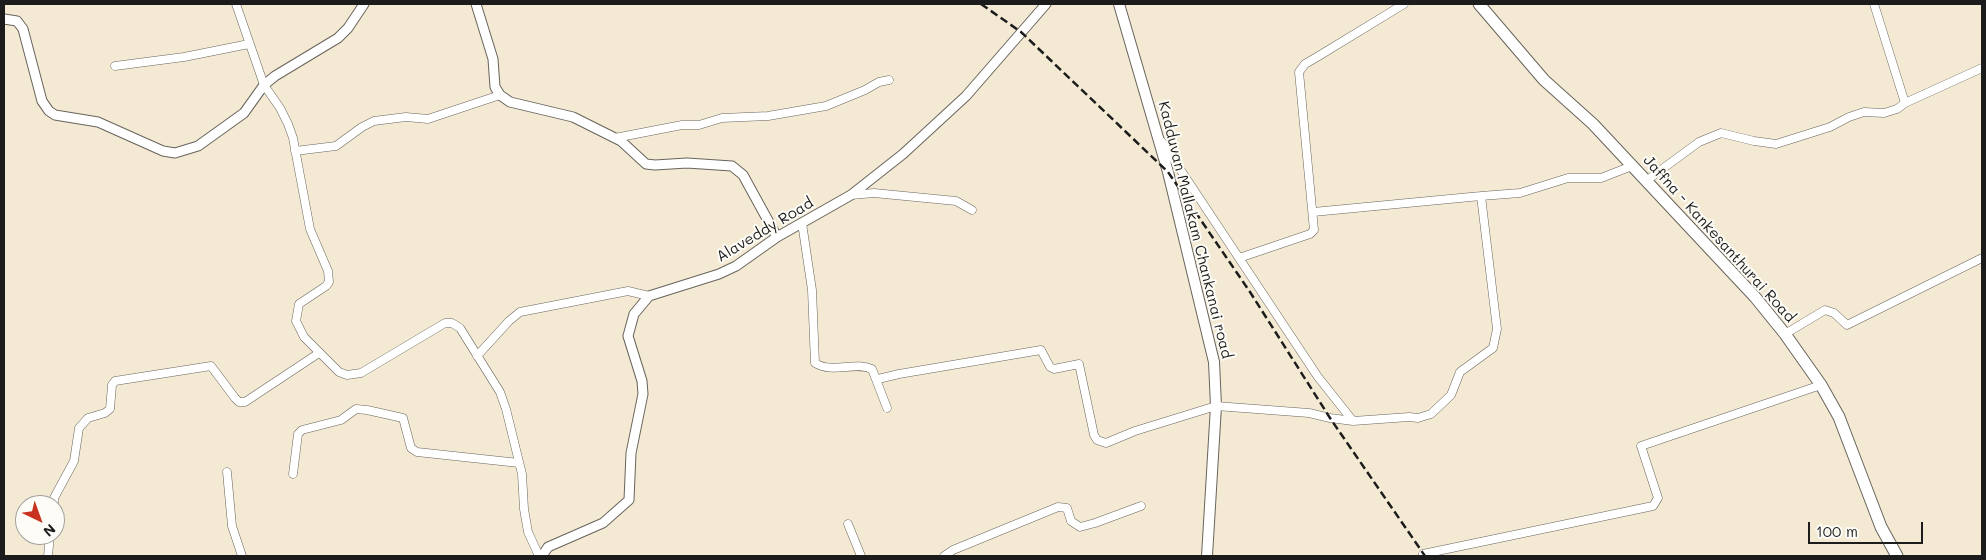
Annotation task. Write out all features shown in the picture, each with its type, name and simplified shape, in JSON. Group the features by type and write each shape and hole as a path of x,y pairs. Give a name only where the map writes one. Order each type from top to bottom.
{"main road":[{"name":"Kadduvan Mallakam Chankanai road","path":"1120,4 1157,133 1214,362 1216,406 1207,556"},
{"name":"Jaffna - Kankesanthurai Road","path":"1479,4 1544,80 1593,124 1755,298 1784,334 1821,385 1839,417 1881,527 1897,556"}],"street":[{"path":"236,4 264,86 288,124 310,229 330,278 326,286 299,304 296,312 296,321 304,337 339,372 347,375 361,373 445,323 452,323 460,328 477,356 500,392 519,463 528,532 541,556 548,547 603,523 629,500 631,453 642,407 643,388 628,336 634,314 649,296 628,291 520,312 509,321 477,356"},
{"path":"4,18 17,21 23,29 42,101 49,111 55,115 98,122 163,151 174,154 198,146 244,113 264,86 275,76 338,38 348,28 364,4"},
{"path":"476,4 493,60 496,87 500,96 510,102 573,117 615,138 646,164 687,163 732,166 743,175 777,237"},
{"name":"Alaveddy Road","path":"649,296 736,266 777,237 851,195 903,154 966,96 1046,4"},
{"path":"1239,258 1310,234 1314,230 1299,72 1305,64 1404,4"},
{"path":"1874,4 1905,103"},
{"path":"115,66 184,57 249,44"},
{"path":"1646,181 1699,142 1721,133 1776,144 1830,127 1864,112 1884,113 1897,109 1905,103 1982,68"},
{"path":"615,138 682,125 699,125 722,118 768,116 826,106 866,90 879,82 889,80"},
{"path":"295,151 336,146 362,127 374,121 406,117 428,119 500,96"},
{"path":"1157,133 1318,377 1353,421"},
{"path":"1313,212 1520,193 1568,178 1602,178 1632,166"},
{"path":"851,195 874,193 956,200 972,210"},
{"path":"878,379 1041,350 1050,367 1054,369 1080,364 1094,435 1097,440 1106,443 1135,431 1216,406 1309,412 1330,418 1353,421 1418,418 1431,414 1451,395 1460,372 1493,348 1497,329 1480,196"},
{"path":"802,223 812,290 816,363 828,368 866,366 872,369 878,379 887,408"},
{"path":"1784,334 1826,310 1834,313 1847,325 1982,258"},
{"path":"56,495 74,460 79,428 88,418 105,413 110,408 112,385 115,381 211,366 235,398 239,402 245,402 319,352"},
{"path":"1424,554 1653,506 1658,498 1642,446 1821,385"},
{"path":"292,474 298,434 302,430 341,420 356,409 403,418 411,448 418,452 519,463"},
{"path":"227,472 232,526 242,556"},
{"path":"944,556 953,550 1058,507 1067,508 1071,521 1080,526 1095,523 1141,506"},
{"path":"848,524 861,556"}],"railway":[{"path":"981,4 1021,32 1168,172 1250,292 1330,418 1425,556"}]}
